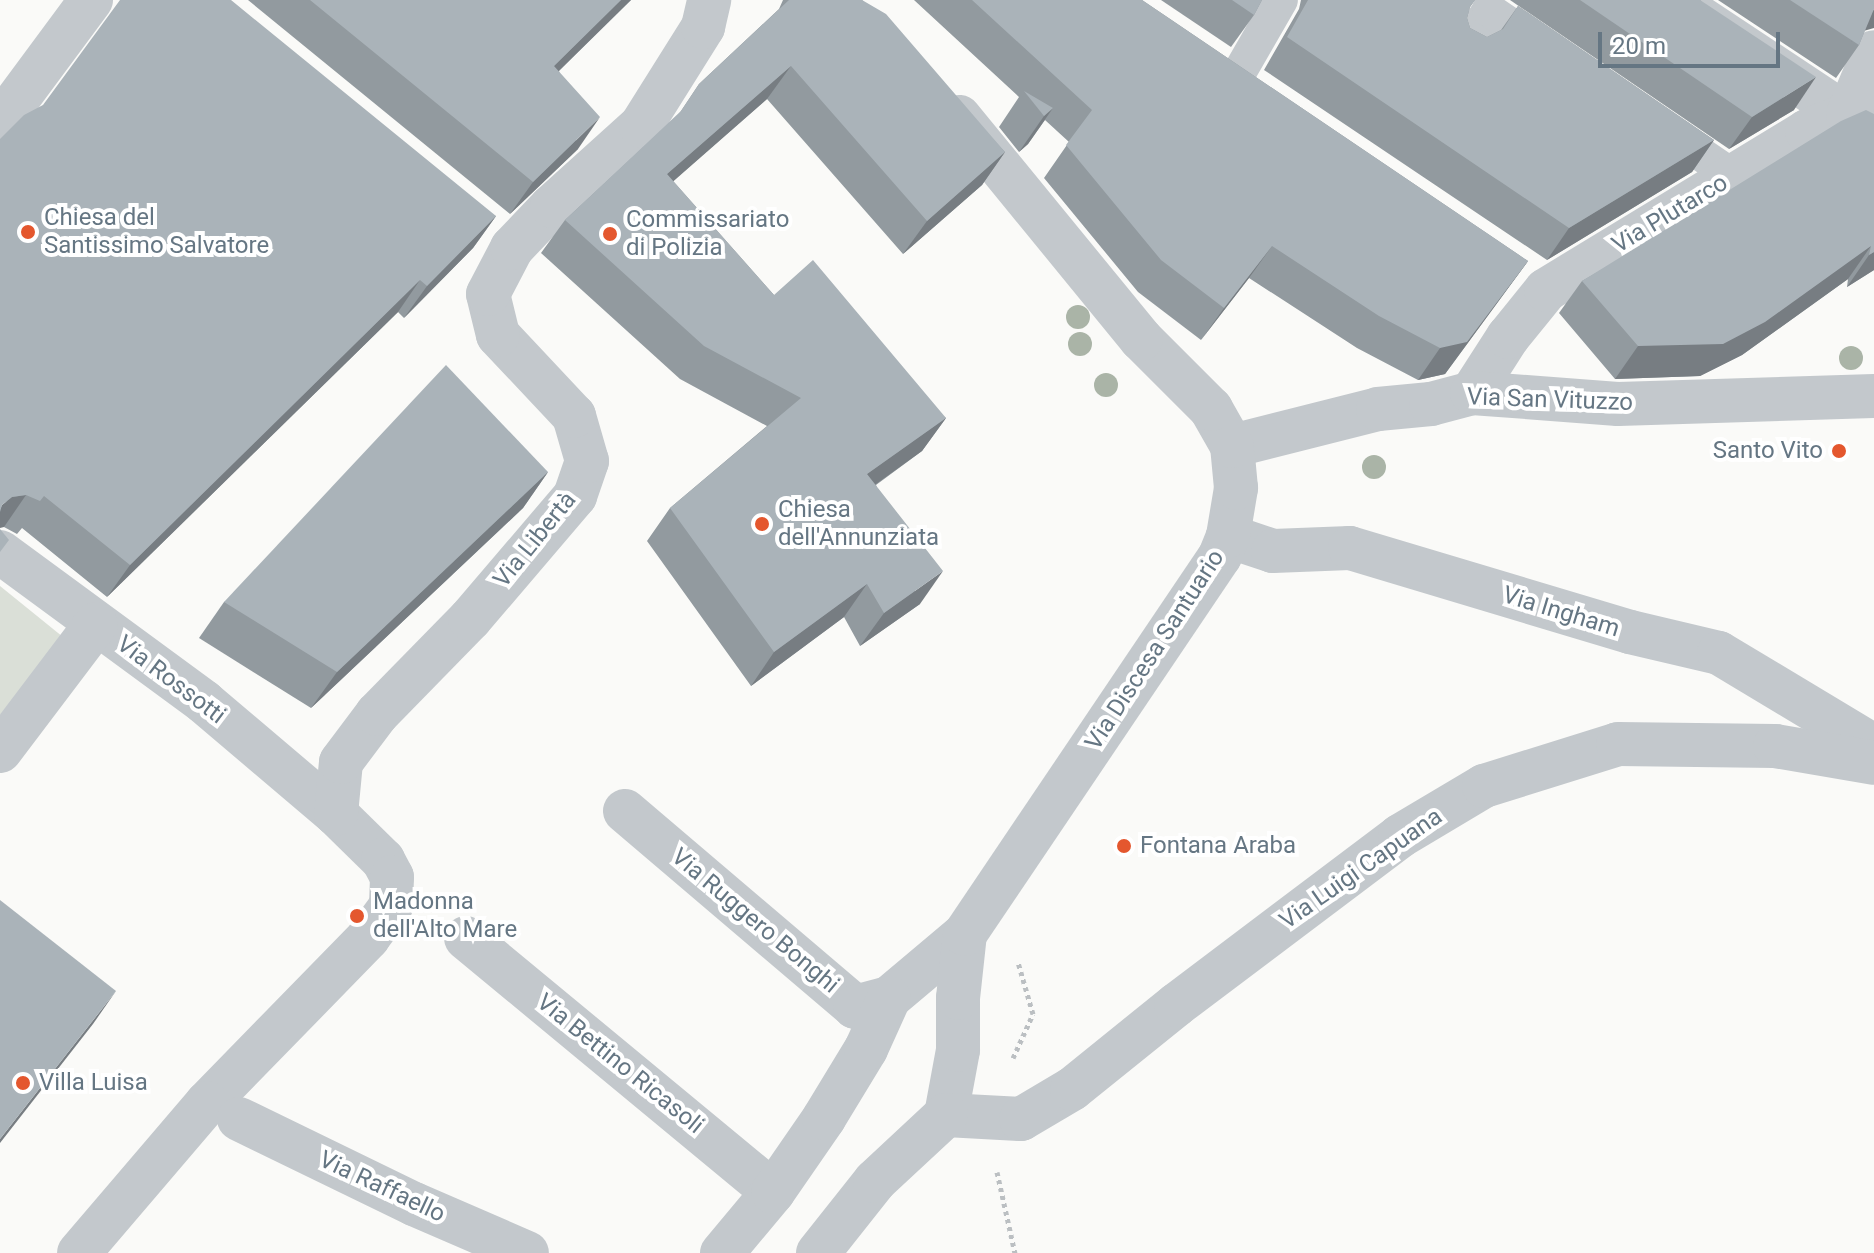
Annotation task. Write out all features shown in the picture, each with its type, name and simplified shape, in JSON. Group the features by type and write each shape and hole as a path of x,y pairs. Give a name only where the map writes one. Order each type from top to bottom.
{"street":[{"path":"0,123 91,0"},
{"name":"Via Libertà","path":"336,814 341,762 377,714 470,619 575,496 587,461 574,416 498,335 488,294 512,248 552,206 641,126 703,27 709,0"},
{"path":"1673,0 1861,124 1874,52"},
{"path":"1196,54 1274,107"},
{"name":"Via Discesa Santuario","path":"936,90 1141,339 1211,409 1232,446 1236,488 1228,536 1220,556 965,934 958,998 958,1050 965,1116"},
{"name":"Via Plutarco","path":"1472,393 1508,337 1546,290 1807,131 1861,124"},
{"path":"475,218 512,248"},
{"path":"1508,264 1546,290"},
{"name":"Via San Vituzzo","path":"1232,446 1378,409 1431,404 1472,393 1618,404 1874,396"},
{"name":"Via Ingham","path":"1228,536 1273,551 1350,548 1630,632 1719,653 1874,746"},
{"name":"Via Rossotti","path":"0,552 204,702 336,814 383,860 392,877 391,906 368,938 223,1111"},
{"path":"0,751 96,624"},
{"name":"Via Luigi Capuana","path":"965,1116 1021,1119 1072,1089 1400,836 1484,786 1618,744 1775,746 1874,763"},
{"name":"Via Ruggero Bonghi","path":"625,811 855,1007 889,998"},
{"path":"722,1253 773,1192 831,1106 866,1049 889,998 965,934"},
{"name":"Via Bettino Ricasoli","path":"466,938 773,1192"},
{"path":"88,1250 223,1111"},
{"name":"Via Raffaello","path":"223,1111 414,1204 527,1253"},
{"path":"827,1249 875,1181 965,1116"}],"lane":[{"path":"1235,80 1281,0"},
{"path":"1464,50 1489,10 1566,63"},
{"path":"1643,115 1733,176"}],"path":[{"path":"965,1116 1015,1253"}],"shaded area":[{"path":"0,586 63,637 0,715"}],"building":[{"path":"120,0 231,0 496,216 427,286 420,280 130,565 44,496 40,501 26,495 12,497 2,505 0,512 0,139 24,115 43,105"},
{"path":"310,0 621,0 554,66 600,117 533,182"},
{"path":"789,0 862,0 886,14 1005,152 927,221 791,66 667,174 774,295 813,260 946,418 867,474 943,571 884,613 867,584 774,652 670,508 801,398 704,346 565,220 681,111 699,84"},
{"path":"972,0 1142,0 1528,261 1467,342 1440,348 1379,316 1272,246 1224,308 1161,260 1066,145 1092,110"},
{"path":"1232,0 1262,0 1254,15"},
{"path":"1308,0 1475,0 1467,18 1470,28 1487,37 1503,29 1518,6 1714,140 1569,228 1287,37"},
{"path":"1580,0 1700,0 1816,77 1752,117"},
{"path":"1790,0 1874,0 1874,9 1859,45"},
{"path":"1024,91 1053,108 1044,116"},
{"path":"1866,110 1874,114 1874,252 1869,255 1871,246 1765,322 1723,344 1638,346 1582,281 1841,121"},
{"path":"446,365 548,472 337,672 224,602"},
{"path":"0,529 9,540 0,552"},
{"name":"Villa Luisa","path":"0,900 116,991 0,1139"}],"place":[{"name":"Chiesa del Santissimo Salvatore","path":"28,232"},
{"name":"Commissariato di Polizia","path":"610,234"},
{"name":"Santo Vito","path":"1839,451"},
{"name":"Chiesa dell'Annunziata","path":"762,524"},
{"name":"Fontana Araba","path":"1124,846"},
{"name":"Madonna dell'Alto Mare","path":"357,916"},
{"name":"Villa Luisa","path":"23,1083"}]}
